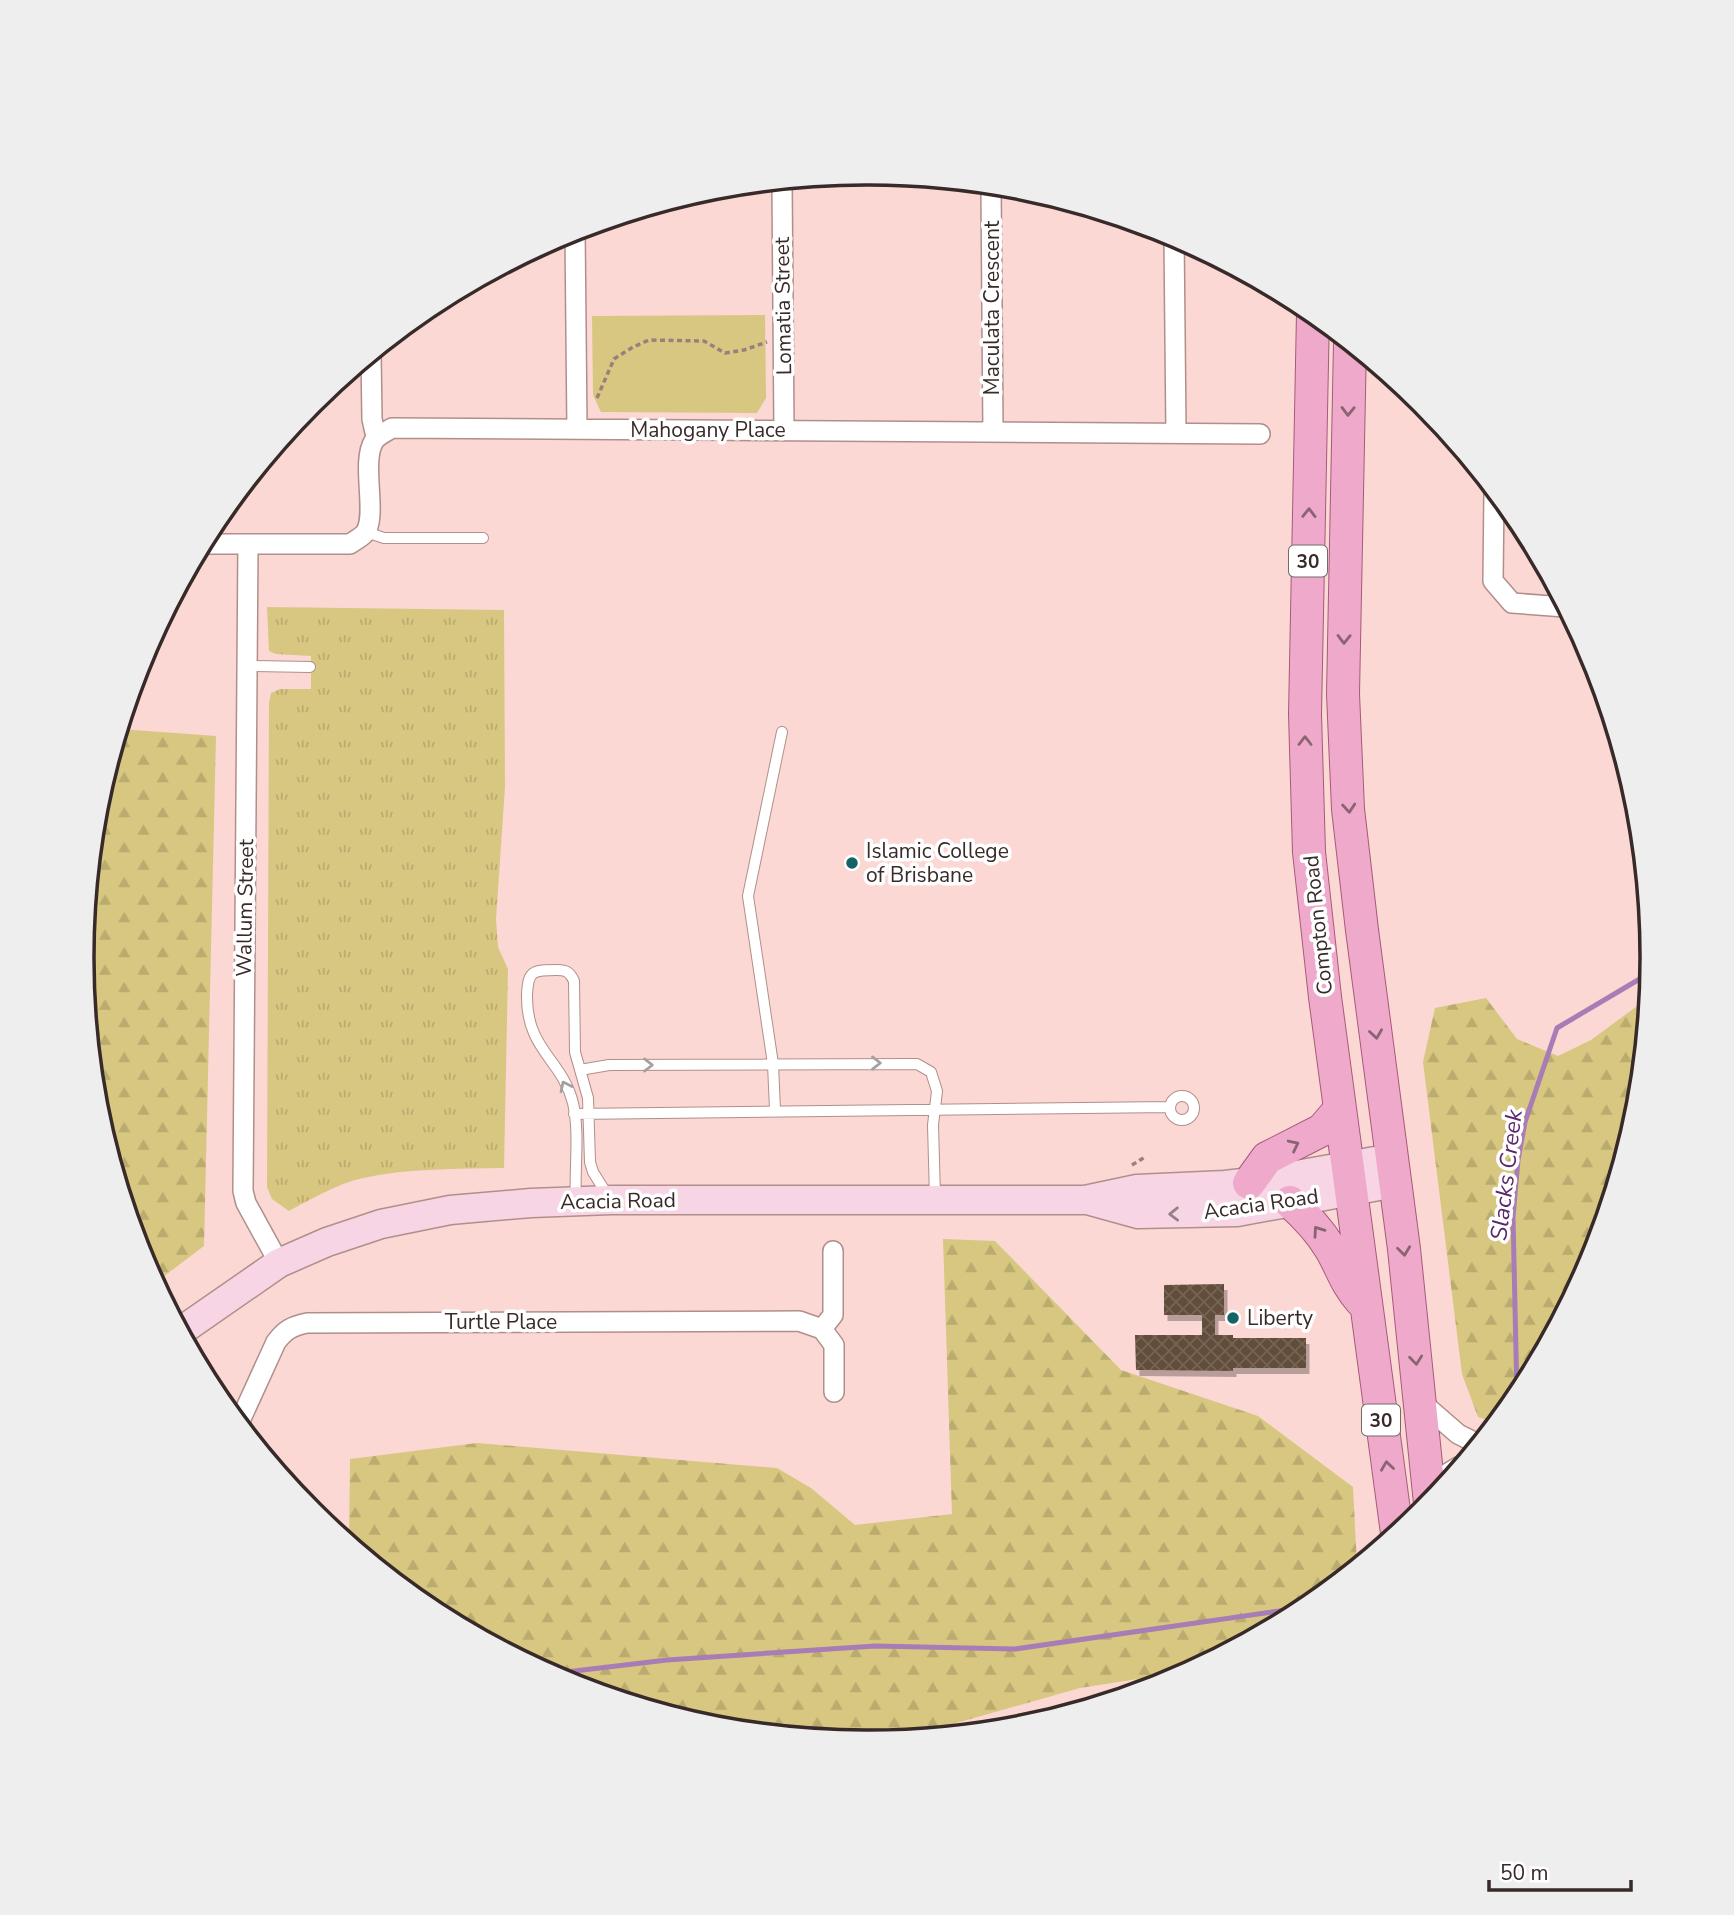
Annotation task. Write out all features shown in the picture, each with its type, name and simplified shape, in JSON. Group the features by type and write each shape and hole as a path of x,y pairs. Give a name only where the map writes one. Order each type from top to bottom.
{"main road":[{"name":"Compton Road","path":"1313,327 1305,713 1307,809 1315,914 1395,1520"},
{"name":"Compton Road","path":"1350,355 1343,681 1346,775 1362,930 1394,1170 1428,1488"},
{"path":"1249,1182 1267,1158 1322,1130 1340,1109"},
{"path":"1290,1202 1312,1222 1330,1249 1348,1286 1367,1307"}],"street":[{"name":"Lomatia Street","path":"782,190 784,431"},
{"name":"Maculata Crescent","path":"991,196 993,432"},
{"path":"575,242 578,429"},
{"path":"1174,249 1176,433"},
{"path":"215,544 350,544 366,532 369,520 369,461 376,438 372,419 371,366"},
{"name":"Mahogany Place","path":"376,438 392,428 1260,434"},
{"path":"1494,507 1493,581 1512,603 1555,606"},
{"name":"Wallum Street","path":"248,544 243,1191 254,1218 279,1263"},
{"name":"Acacia Road","path":"188,1326 279,1263 327,1242 381,1224 489,1206 611,1200 1085,1200 1137,1189 1349,1177 1394,1170"},
{"name":"Acacia Road","path":"1085,1200 1138,1214 1237,1212 1290,1202 1349,1177"},
{"path":"833,1251 833,1315 822,1329 834,1345 834,1392"},
{"name":"Turtle Place","path":"243,1413 276,1342 284,1331 307,1323 799,1321 822,1329"},
{"path":"1420,1401 1458,1434 1470,1440"}],"lane":[{"path":"366,532 384,538 483,538"},
{"path":"247,666 310,667"},
{"path":"775,1110 773,1064 748,895 782,732"},
{"path":"576,1201 574,1114 568,1089 539,1046 530,1022 528,981 533,972 563,970 572,976 575,986 575,1052 588,1098 590,1163 611,1200"},
{"path":"580,1070 608,1065 918,1064 925,1067 933,1077 937,1091 933,1125 935,1201"},
{"path":"574,1114 1170,1107"}],"path":[{"path":"577,399 597,398 614,359 649,340 704,341 725,353 744,350 783,336"}],"green space":[{"path":"765,315 766,398 757,413 601,412 593,395 592,316"},
{"path":"267,607 504,610 505,787 496,919 498,947 508,969 504,1168 415,1171 363,1178 316,1196 289,1211 272,1199 267,1187 269,703 271,693 280,689 311,689 311,656 276,654 269,651"},
{"path":"129,730 216,736 204,1246 164,1276 135,1206 109,1108 101,1058 94,958 96,907 109,807"},
{"path":"1486,998 1517,1039 1558,1056 1591,1040 1638,1005 1625,1108 1599,1206 1560,1299 1536,1344 1486,1420 1478,1417 1462,1374 1423,1062 1435,1008"},
{"path":"943,1239 995,1241 1121,1370 1258,1416 1353,1487 1356,1554 1296,1600 1253,1627 1209,1650 1144,1678 1080,1688 950,1725 867,1730 816,1728 716,1715 667,1704 571,1671 481,1627 397,1570 349,1530 350,1459 477,1443 777,1468 811,1488 855,1525 952,1514"}],"building":[{"path":"1224,1284 1224,1315 1215,1315 1215,1335 1233,1335 1233,1338 1306,1338 1306,1368 1233,1368 1233,1371 1136,1370 1135,1335 1202,1335 1202,1315 1164,1315 1164,1285"}],"waterway":[{"name":"Slacks Creek","path":"1517,1375 1513,1217 1518,1160 1525,1122 1557,1028 1639,979"},
{"path":"572,1671 667,1660 875,1646 1015,1649 1278,1611"}],"place":[{"name":"Islamic College of Brisbane","path":"852,863"},
{"name":"Liberty","path":"1233,1318"}]}
